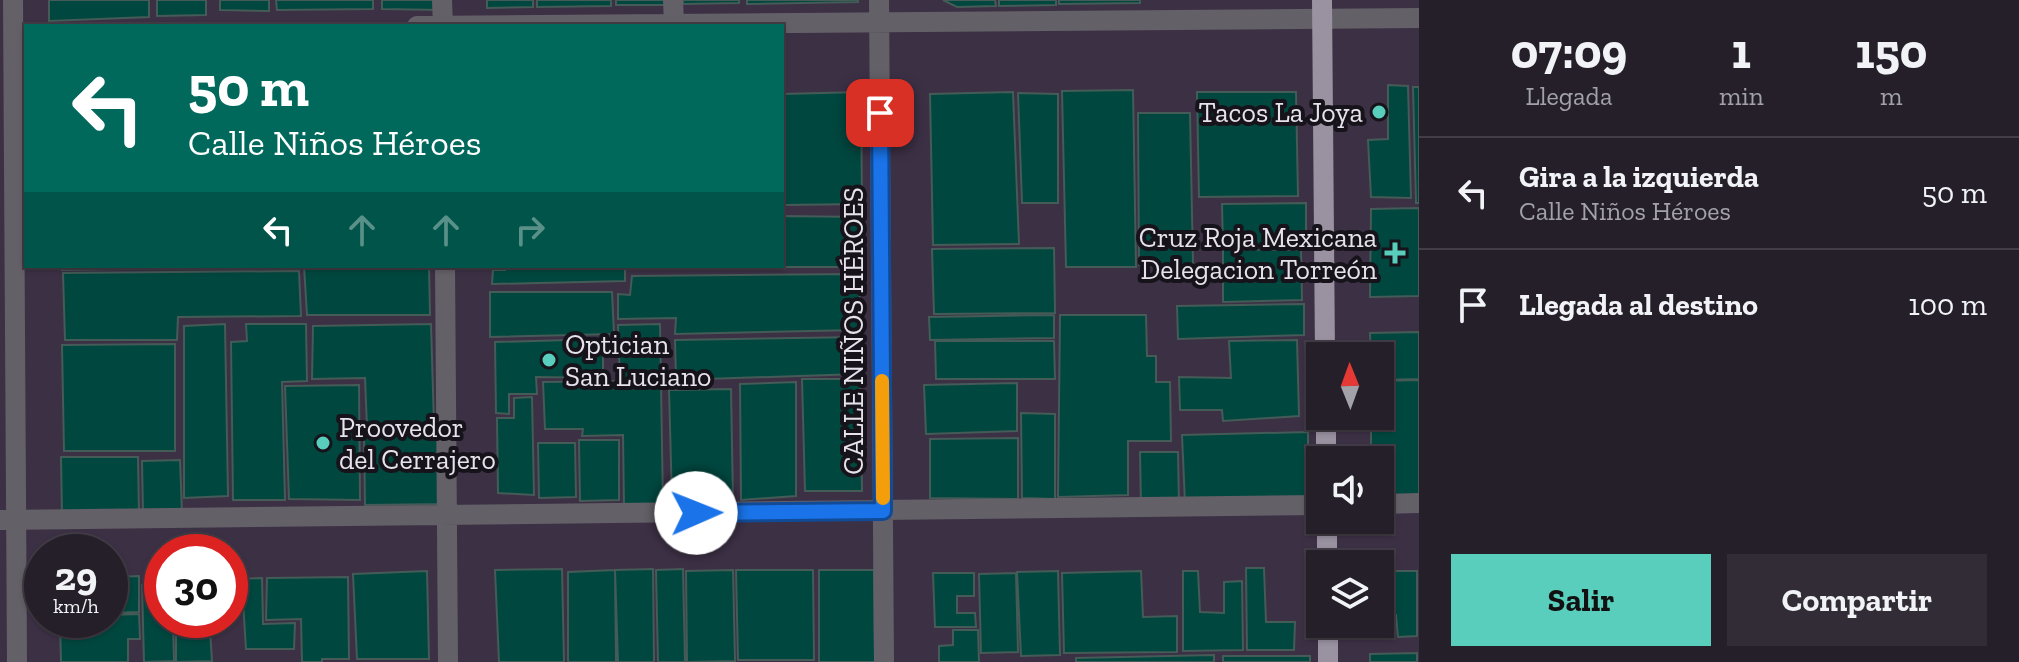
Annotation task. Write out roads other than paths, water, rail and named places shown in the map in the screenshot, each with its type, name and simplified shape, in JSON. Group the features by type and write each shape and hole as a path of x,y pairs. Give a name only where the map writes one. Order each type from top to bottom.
{"main road":[{"path":"1322,9 1325,342"},
{"path":"1328,638 1328,662"}],"street":[{"path":"13,0 8,520 17,662"},
{"path":"442,0 443,24"},
{"path":"673,0 674,24 879,22 1322,9 1419,18"},
{"name":"CALLE NIÑOS HÉROES","path":"879,0 884,662"},
{"path":"445,268 448,662"},
{"path":"1394,504 1419,503"},
{"path":"8,520 1306,505"}],"place":[{"name":"Tacos La Joya","path":"1379,112"},
{"name":"Cruz Roja Mexicana Delegacion Torreón","path":"1395,253"},
{"name":"Optician San Luciano","path":"549,360"},
{"name":"Proovedor del Cerrajero","path":"323,443"}]}
